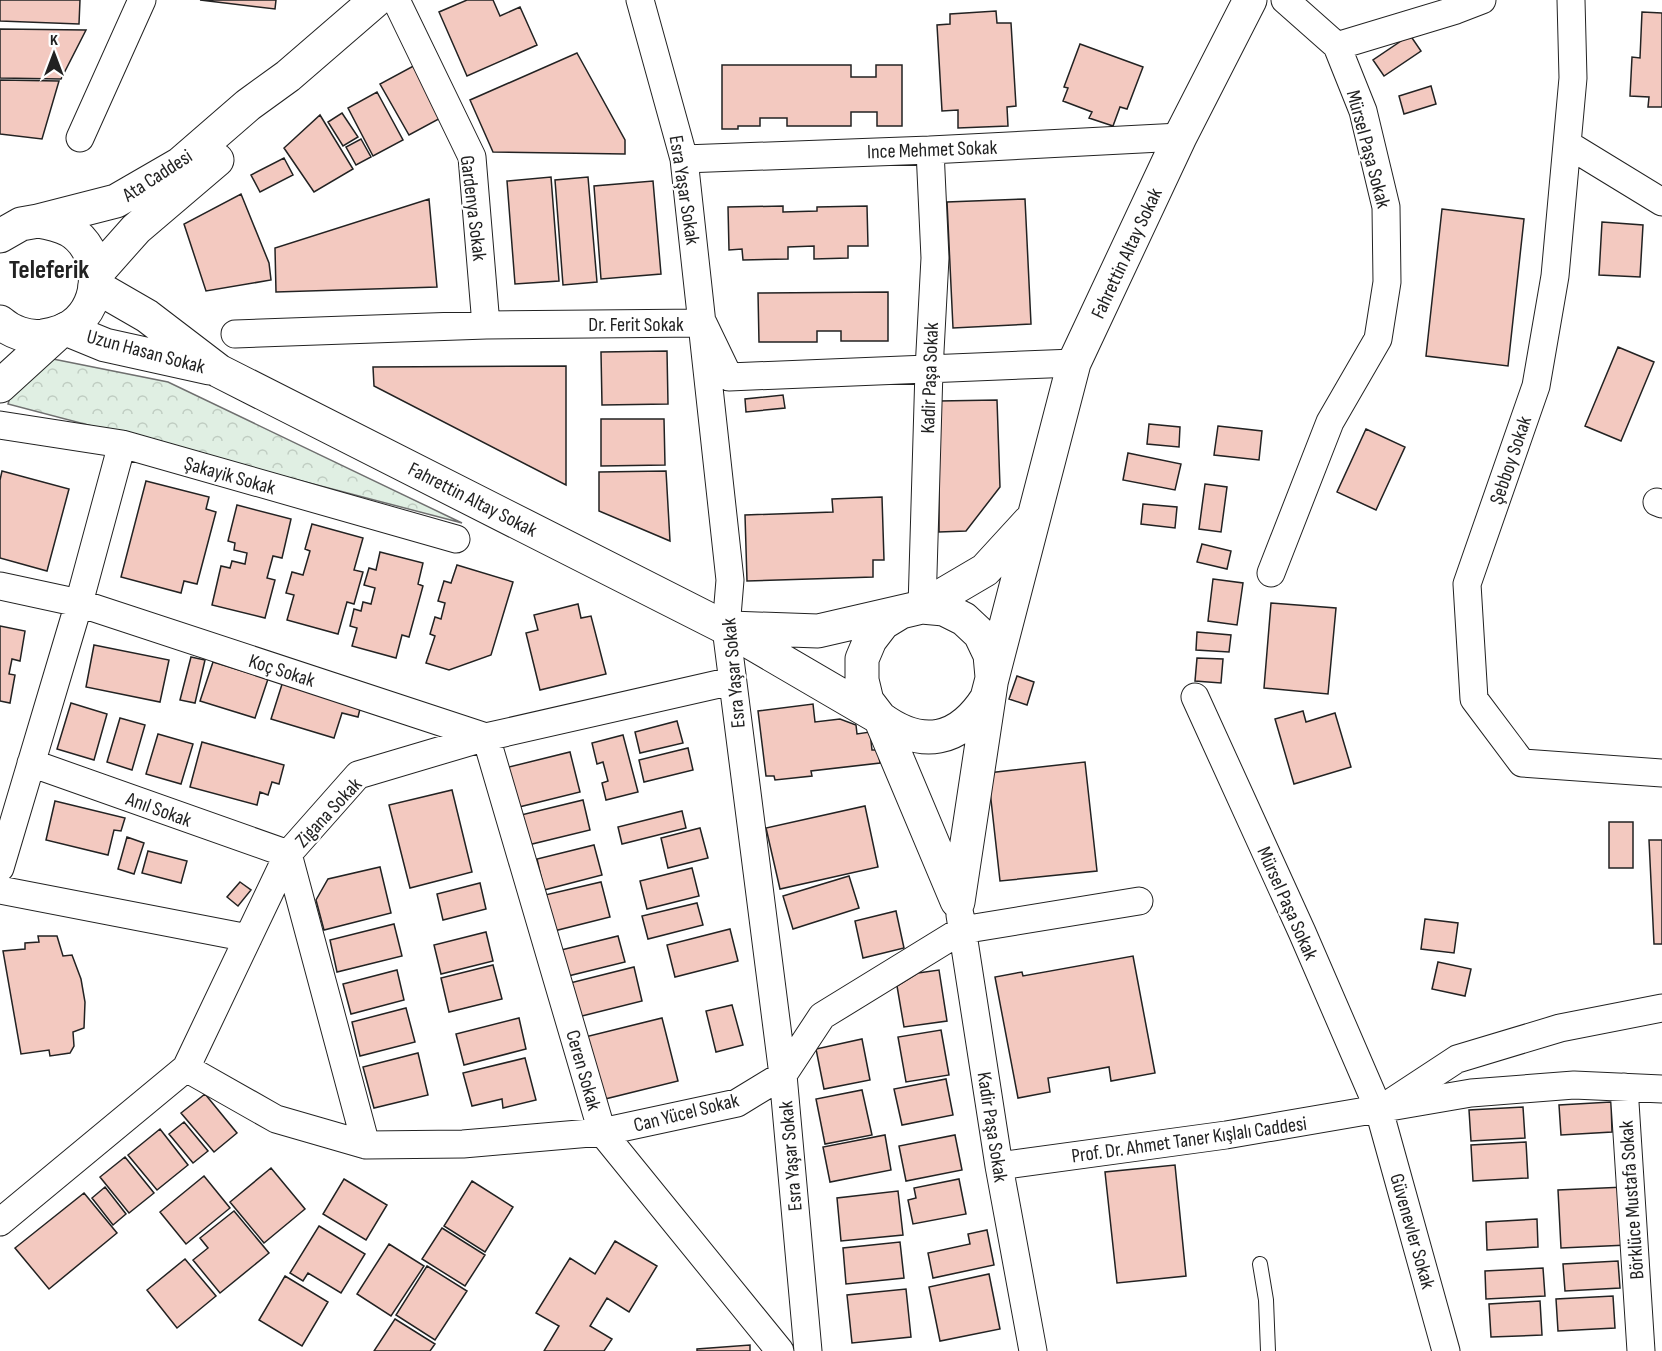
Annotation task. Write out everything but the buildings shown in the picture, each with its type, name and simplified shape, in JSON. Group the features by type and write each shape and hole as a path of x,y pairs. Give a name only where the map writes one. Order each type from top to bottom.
{"street":[{"path":"80,138 142,0"},
{"name":"Ata Caddesi","path":"13,228 116,201 180,164 248,105 288,76 376,0"},
{"name":"Gardenya Sokak","path":"396,0 472,157 486,325"},
{"name":"Esra Yaşar Sokak","path":"640,0 684,159 730,580 726,628 783,1075 808,1351"},
{"name":"Fahrettin Altay Sokak","path":"992,676 1074,363 1180,137 1250,0"},
{"path":"1285,0 1337,46 1482,0"},
{"name":"Şebboy Sokak","path":"1571,0 1573,78 1555,276 1536,386 1467,584 1474,699 1522,763 1662,773"},
{"name":"Mürsel Paşa Sokak","path":"1272,573 1330,422 1378,339 1387,282 1386,207 1363,111 1337,46"},
{"name":"Ata Caddesi","path":"95,280 136,229 213,164 253,124 288,76"},
{"name":"Ince Mehmet Sokak","path":"684,159 930,150 1180,137"},
{"path":"1567,144 1662,202"},
{"name":"Kadir Paşa Sokak","path":"922,607 929,370 936,258 930,150"},
{"name":"Ata Caddesi","path":"0,386 62,331 74,325 87,311 95,280 92,258 84,243 71,231 55,224 13,228"},
{"name":"Uzun Hasan Sokak","path":"95,280 219,371"},
{"path":"0,322 19,334 36,337 62,331"},
{"name":"Dr. Ferit Sokak","path":"235,334 486,325 703,323 729,377 1074,363"},
{"name":"Uzun Hasan Sokak","path":"62,331 105,345 219,371"},
{"name":"Fahrettin Altay Sokak","path":"219,371 726,628 880,717"},
{"name":"Şakayik Sokak","path":"0,425 122,444 456,539"},
{"path":"0,868 79,603 122,444"},
{"path":"726,628 818,631 922,607 944,609 964,619 980,634 990,655 992,676 987,698 976,716 959,729 939,736 917,736 897,730 880,717 867,700 861,680 862,659 870,640 883,623 901,612 922,607 985,570 1033,518"},
{"name":"Koç Sokak","path":"0,586 79,603 486,736"},
{"name":"Kadir Paşa Sokak","path":"960,916 992,676"},
{"name":"Zigana Sokak","path":"366,1145 288,854 358,775 486,736 732,681"},
{"name":"Mürsel Paşa Sokak","path":"1195,696 1302,932 1379,1110"},
{"name":"Kadir Paşa Sokak","path":"880,717 960,916 999,1166 1033,1351"},
{"name":"Ceren Sokak","path":"486,736 602,1132 780,1351"},
{"name":"Anıl Sokak","path":"31,763 288,854"},
{"path":"0,1222 186,1068 288,854"},
{"path":"0,890 248,938"},
{"name":"Can Yücel Sokak","path":"186,1068 276,1119 366,1145 463,1144 602,1132 737,1103 783,1075 822,1016 960,916 1139,902"},
{"name":"Prof. Dr. Ahmet Taner Kışlalı Caddesi","path":"1379,1110 1457,1059 1560,1028 1662,1008"},
{"name":"Prof. Dr. Ahmet Taner Kışlalı Caddesi","path":"999,1166 1226,1135 1471,1093 1574,1085 1624,1087"},
{"path":"1624,1087 1662,1089"},
{"name":"Börklüce Mustafa Sokak","path":"1624,1087 1641,1351"},
{"name":"Güvenevler Sokak","path":"1379,1110 1446,1351"}],"lane":[{"path":"1260,1264 1266,1300 1268,1351"}],"green space":[{"path":"53,359 168,382 462,523 8,404 11,394"}],"district":[{"name":"Teleferik","path":"49,269"}]}
